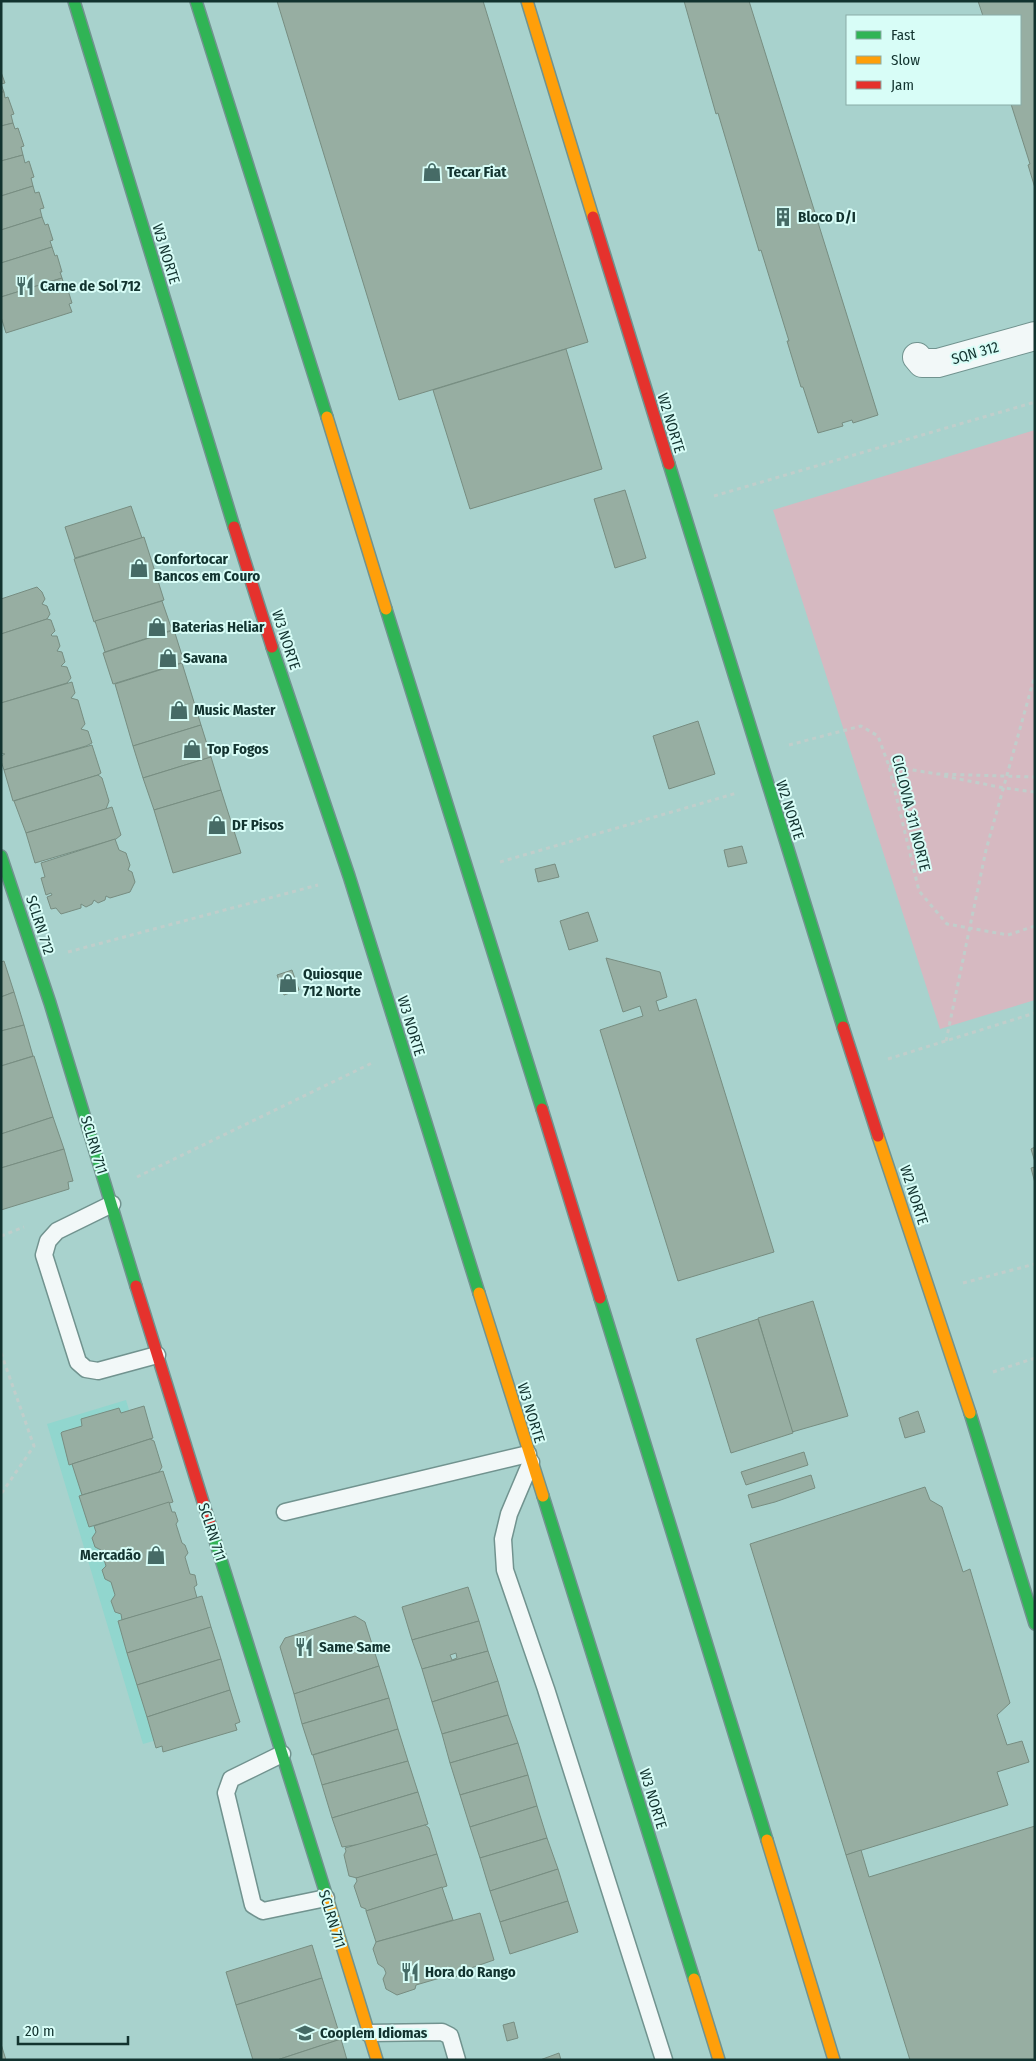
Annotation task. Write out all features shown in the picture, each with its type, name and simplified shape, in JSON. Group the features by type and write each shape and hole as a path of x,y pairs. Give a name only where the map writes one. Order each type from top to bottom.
{"main road":[{"name":"W3 NORTE","path":"74,1 254,592 349,876 719,2060"},
{"path":"196,1 468,872 834,2060"},
{"name":"W2 NORTE","path":"527,1 757,754 856,1069 960,1381 1035,1624"},
{"name":"SCLRN 712","path":"1,856 50,1003"},
{"name":"SCLRN 711","path":"50,1003 194,1477 244,1630 377,2060"}],"street":[{"name":"SQN 312","path":"917,356 922,363 938,363 1035,336"}],"lane":[{"path":"110,1198 56,1231 48,1241 44,1255 78,1362 86,1369 98,1371 158,1355"},
{"path":"285,1512 530,1458"},
{"path":"530,1458 509,1514 503,1539 505,1570 546,1689 664,2060"},
{"path":"282,1754 231,1779 226,1793 253,1905 263,1911 326,1898"},
{"path":"368,2033 442,2032 450,2036 457,2060"}],"path":[{"path":"681,505 1035,402"},
{"path":"946,1041 986,850 1035,675"},
{"name":"CICLOVIA 311 NORTE","path":"757,754 861,726 878,736 889,766 919,891 948,924 1008,935 1035,926"},
{"path":"889,766 938,774 1035,777"},
{"path":"909,769 1004,788 1035,792"},
{"path":"468,872 767,784"},
{"path":"36,961 349,876"},
{"path":"856,1069 1035,1013"},
{"path":"110,1198 402,1049"},
{"path":"931,1293 983,1276 1035,1264"},
{"path":"1,1353 34,1446 1,1494"},
{"path":"960,1381 1008,1368 1035,1358"}],"shaded area":[{"path":"1035,430 1035,1000 940,1029 773,510"},
{"path":"126,1400 223,1721 143,1744 47,1424"}],"building":[{"name":"Tecar Fiat","path":"277,1 483,1 588,342 399,400"},
{"name":"Bloco D/I","path":"684,1 749,1 878,415 853,423 852,420 842,423 843,426 818,433 803,387 801,387 787,341 789,341 761,250 759,251 718,113 716,114"},
{"path":"978,1 1035,1 1035,188 1028,165 1030,164 1011,105 1021,105 1021,15 983,15"},
{"path":"1,72 5,83 1,84"},
{"path":"1,92 4,92 5,98 8,97 14,114 11,115 13,123 1,126"},
{"path":"13,123 15,129 18,128 24,146 21,147 23,155 1,161 1,126"},
{"path":"23,155 25,163 29,161 34,177 31,178 33,186 1,196 1,161"},
{"path":"33,186 35,193 39,192 44,208 40,209 42,217 1,230 1,196"},
{"path":"42,217 45,225 48,224 53,240 50,241 52,247 1,263 1,230"},
{"path":"52,247 55,256 57,255 62,278 1,297 1,263"},
{"path":"62,278 72,303 69,304 72,312 6,333 1,317 1,297"},
{"path":"566,349 602,469 470,509 433,390"},
{"path":"625,490 646,558 615,568 594,499"},
{"path":"131,506 142,538 75,558 65,527"},
{"path":"144,537 164,600 94,622 74,559"},
{"path":"37,587 45,599 42,604 47,606 50,614 47,619 1,634 1,599"},
{"path":"162,601 172,630 105,652 95,621"},
{"path":"47,619 51,620 55,631 51,635 57,636 60,646 57,651 62,652 65,662 61,666 67,667 71,678 67,683 1,703 1,634"},
{"path":"174,630 184,662 113,684 103,653"},
{"path":"182,663 201,725 133,746 115,684"},
{"path":"72,682 75,693 71,698 78,700 85,724 81,729 88,731 92,743 4,770 1,761 1,756 5,754 1,753 1,703"},
{"path":"698,721 715,774 669,789 653,736"},
{"path":"201,725 211,757 143,778 133,746"},
{"path":"92,745 101,773 13,801 4,770"},
{"path":"211,757 221,790 154,810 143,778"},
{"path":"98,775 102,778 109,801 106,809 26,833 14,801"},
{"path":"221,790 241,853 173,873 154,810"},
{"path":"112,807 121,835 116,839 35,863 26,833"},
{"path":"115,839 119,850 126,853 130,865 128,870 132,872 135,882 130,892 110,898 106,896 105,900 98,903 94,900 92,904 86,907 81,904 81,908 61,914 56,908 51,909 47,897 52,895 51,893 46,895 41,878 45,877 41,863"},
{"path":"742,846 747,863 728,867 724,850"},
{"path":"555,864 559,877 538,882 535,869"},
{"path":"588,912 598,941 569,950 560,921"},
{"path":"606,958 660,972 667,997 656,1001 659,1011 696,999 774,1252 678,1281 600,1030 643,1016 640,1006 623,1012"},
{"path":"4,961 14,992 1,997 1,962"},
{"name":"Quiosque 712 Norte","path":"292,970 299,990 284,995 277,975"},
{"path":"14,992 24,1025 1,1031 1,997"},
{"path":"24,1025 33,1056 1,1066 1,1031"},
{"path":"34,1056 53,1117 1,1134 1,1066"},
{"path":"53,1117 64,1149 1,1168 1,1134"},
{"path":"1035,1147 1035,1162 1031,1149"},
{"path":"64,1149 73,1181 68,1182 69,1189 1,1210 1,1168"},
{"path":"1035,1167 1035,1183 1031,1168"},
{"path":"813,1301 848,1416 792,1432 758,1318"},
{"path":"758,1319 793,1433 731,1453 696,1339"},
{"path":"144,1406 153,1438 69,1465 62,1432 82,1426 81,1419 119,1408 121,1413"},
{"path":"918,1411 925,1432 905,1438 899,1418"},
{"path":"150,1439 154,1441 162,1467 159,1472 82,1495 72,1464"},
{"path":"804,1452 808,1465 746,1485 741,1472"},
{"path":"163,1471 173,1502 89,1527 79,1496"},
{"path":"811,1475 815,1488 752,1508 748,1495"},
{"path":"925,1487 930,1500 942,1507 963,1572 970,1569 1010,1703 997,1715 1007,1745 1022,1741 1029,1762 997,1772 1008,1805 846,1855 750,1544"},
{"path":"169,1502 172,1512 175,1512 178,1521 176,1524 182,1543 185,1545 188,1553 185,1557 190,1574 195,1575 197,1585 194,1587 197,1598 122,1620 121,1614 115,1612 111,1601 115,1595 111,1582 105,1579 102,1570 106,1566 101,1550 95,1547 92,1538 96,1532 94,1526"},
{"path":"468,1587 479,1621 412,1640 402,1607"},
{"path":"202,1596 211,1627 127,1653 118,1621"},
{"path":"355,1616 365,1622 379,1666 294,1694 280,1647 285,1638"},
{"path":"479,1621 488,1651 422,1669 412,1640","holes":["456,1653 457,1658 452,1660 450,1655"]},
{"path":"211,1627 221,1659 137,1685 127,1653"},
{"path":"488,1651 498,1681 432,1702 422,1669"},
{"path":"221,1659 230,1690 147,1717 137,1685"},
{"path":"379,1666 389,1698 302,1724 294,1694"},
{"path":"498,1681 508,1715 442,1734 432,1702"},
{"path":"230,1690 240,1722 235,1724 237,1730 163,1752 162,1746 156,1748 147,1717"},
{"path":"389,1698 398,1729 312,1755 302,1724"},
{"path":"508,1715 518,1743 450,1763 442,1734"},
{"path":"398,1729 408,1761 322,1785 313,1755"},
{"path":"518,1743 528,1775 460,1795 450,1763"},
{"path":"408,1761 418,1792 332,1818 322,1785"},
{"path":"528,1775 537,1806 470,1827 460,1795"},
{"path":"418,1792 428,1824 362,1844 342,1847 332,1818"},
{"path":"537,1806 547,1838 480,1858 470,1827"},
{"path":"425,1825 429,1828 437,1854 357,1878 349,1876 344,1855 345,1848"},
{"path":"1035,1826 1035,2060 910,2060 846,1855 861,1850 869,1877"},
{"path":"547,1838 558,1869 490,1891 480,1858"},
{"path":"437,1854 447,1886 366,1911 366,1909 361,1907 354,1886 357,1881 356,1878"},
{"path":"558,1869 568,1901 500,1922 490,1891"},
{"path":"442,1887 453,1920 376,1942 366,1911"},
{"path":"568,1901 578,1932 510,1954 500,1922"},
{"path":"480,1913 494,1960 468,1969 466,1973 449,1979 439,1975 440,1978 416,1985 415,1989 397,1995 386,1989 383,1979 386,1973 384,1968 378,1964 373,1949 376,1942"},
{"path":"312,1945 322,1978 236,2005 226,1972"},
{"path":"322,1978 341,2039 277,2060 253,2060 236,2005"},
{"path":"514,2022 518,2038 507,2041 503,2025"},
{"path":"341,2039 347,2060 277,2060"},
{"path":"1,2044 6,2060 1,2060"},
{"path":"559,2053 561,2060 540,2060"}],"traffic: fast":[{"path":"74,1 234,527"},
{"path":"196,1 327,417"},
{"path":"669,464 843,1027"},
{"path":"386,609 542,1109"},
{"path":"272,647 349,876 479,1293"},
{"path":"1,856 50,1003 136,1286"},
{"path":"600,1298 767,1840"},
{"path":"970,1413 1035,1624"},
{"path":"543,1496 694,1979"},
{"path":"213,1534 326,1894"}],"traffic: slow":[{"path":"527,1 593,217"},
{"path":"327,417 386,609"},
{"path":"878,1136 970,1413"},
{"path":"479,1293 543,1496"},
{"path":"767,1840 834,2060"},
{"path":"326,1894 377,2060"},
{"path":"694,1979 719,2060"}],"traffic: jam":[{"path":"593,217 669,464"},
{"path":"234,527 272,647"},
{"path":"843,1027 878,1136"},
{"path":"542,1109 600,1298"},
{"path":"136,1286 213,1534"}],"place":[{"name":"Tecar Fiat","path":"432,172"},
{"name":"Bloco D/I","path":"783,217"},
{"name":"Carne de Sol 712","path":"25,286"},
{"name":"Confortocar Bancos em Couro","path":"139,568"},
{"name":"Baterias Heliar","path":"157,627"},
{"name":"Savana","path":"168,658"},
{"name":"Music Master","path":"179,710"},
{"name":"Top Fogos","path":"192,749"},
{"name":"DF Pisos","path":"217,825"},
{"name":"Quiosque 712 Norte","path":"288,983"},
{"name":"Mercadão","path":"156,1555"},
{"name":"Same Same","path":"304,1647"},
{"name":"Hora do Rango","path":"410,1972"},
{"name":"Cooplem Idiomas","path":"305,2033"}]}
